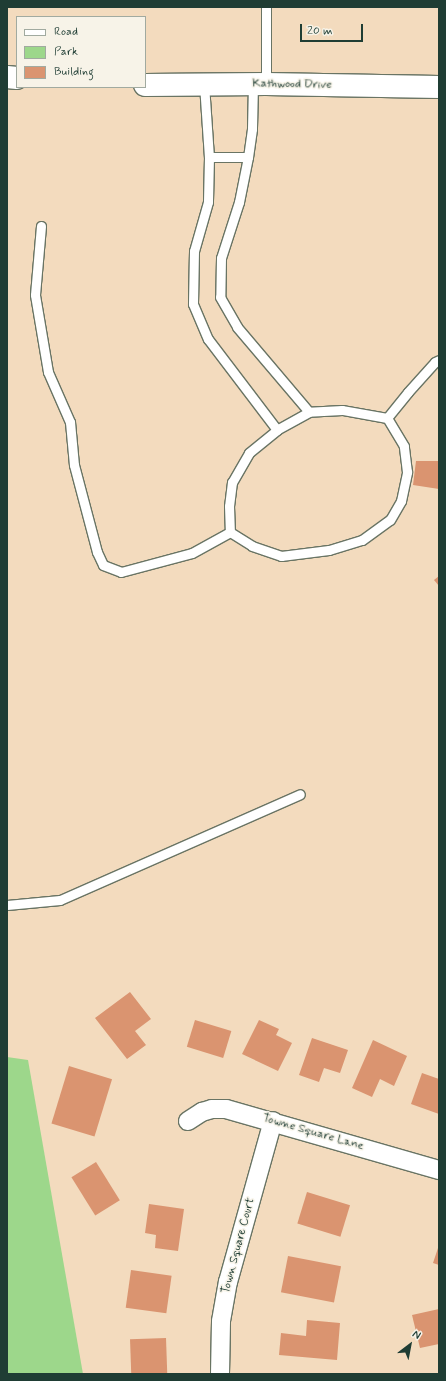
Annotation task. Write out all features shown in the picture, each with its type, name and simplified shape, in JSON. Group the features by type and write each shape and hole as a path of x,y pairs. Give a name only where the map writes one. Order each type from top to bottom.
{"street":[{"name":"Kathwood Drive","path":"146,84 439,87"},
{"name":"Towne Square Lane","path":"188,1121 202,1112 212,1109 226,1108 439,1170"},
{"name":"Town Square Court","path":"220,1374 221,1321 228,1282 273,1121"}],"lane":[{"path":"266,7 260,84 239,202 222,258 220,297 237,327 309,412"},
{"path":"204,84 209,158 208,202 194,251 193,304 208,339 277,430"},
{"path":"209,158 248,157"},
{"path":"41,226 35,295 48,372 70,422 74,465 96,552 103,565 121,572 192,553 230,532"},
{"path":"387,418 408,392 435,362 439,360"},
{"path":"342,410 387,418 404,446 407,472 401,501 390,520 362,540 330,550 281,556 252,546 230,532 229,506 232,482 249,453 277,430 309,412 342,410"},
{"path":"7,905 60,900 300,794"}],"green space":[{"path":"7,1057 28,1060 83,1374 7,1374"}],"building":[{"path":"416,461 439,461 439,489 413,485"},
{"path":"439,576 439,586 434,580"},
{"path":"130,992 151,1019 135,1031 146,1045 127,1059 95,1018"},
{"path":"195,1020 231,1031 223,1058 187,1047"},
{"path":"259,1020 279,1029 276,1035 292,1043 278,1071 242,1054"},
{"path":"312,1038 348,1050 340,1073 324,1068 319,1082 299,1075"},
{"path":"373,1040 407,1056 394,1086 380,1079 372,1097 352,1088"},
{"path":"69,1066 112,1079 94,1137 51,1123"},
{"path":"422,1073 439,1079 439,1114 411,1104"},
{"path":"96,1162 120,1200 95,1216 71,1177"},
{"path":"307,1192 350,1205 340,1237 297,1224"},
{"path":"149,1204 184,1209 178,1251 155,1248 156,1235 145,1233"},
{"path":"439,1245 439,1265 433,1263"},
{"path":"288,1256 341,1266 334,1303 281,1292"},
{"path":"131,1270 172,1276 166,1313 126,1308"},
{"path":"439,1309 439,1344 420,1348 412,1315"},
{"path":"307,1320 340,1323 337,1360 279,1355 281,1333 306,1336"},
{"path":"166,1338 167,1374 131,1374 130,1339"}]}
